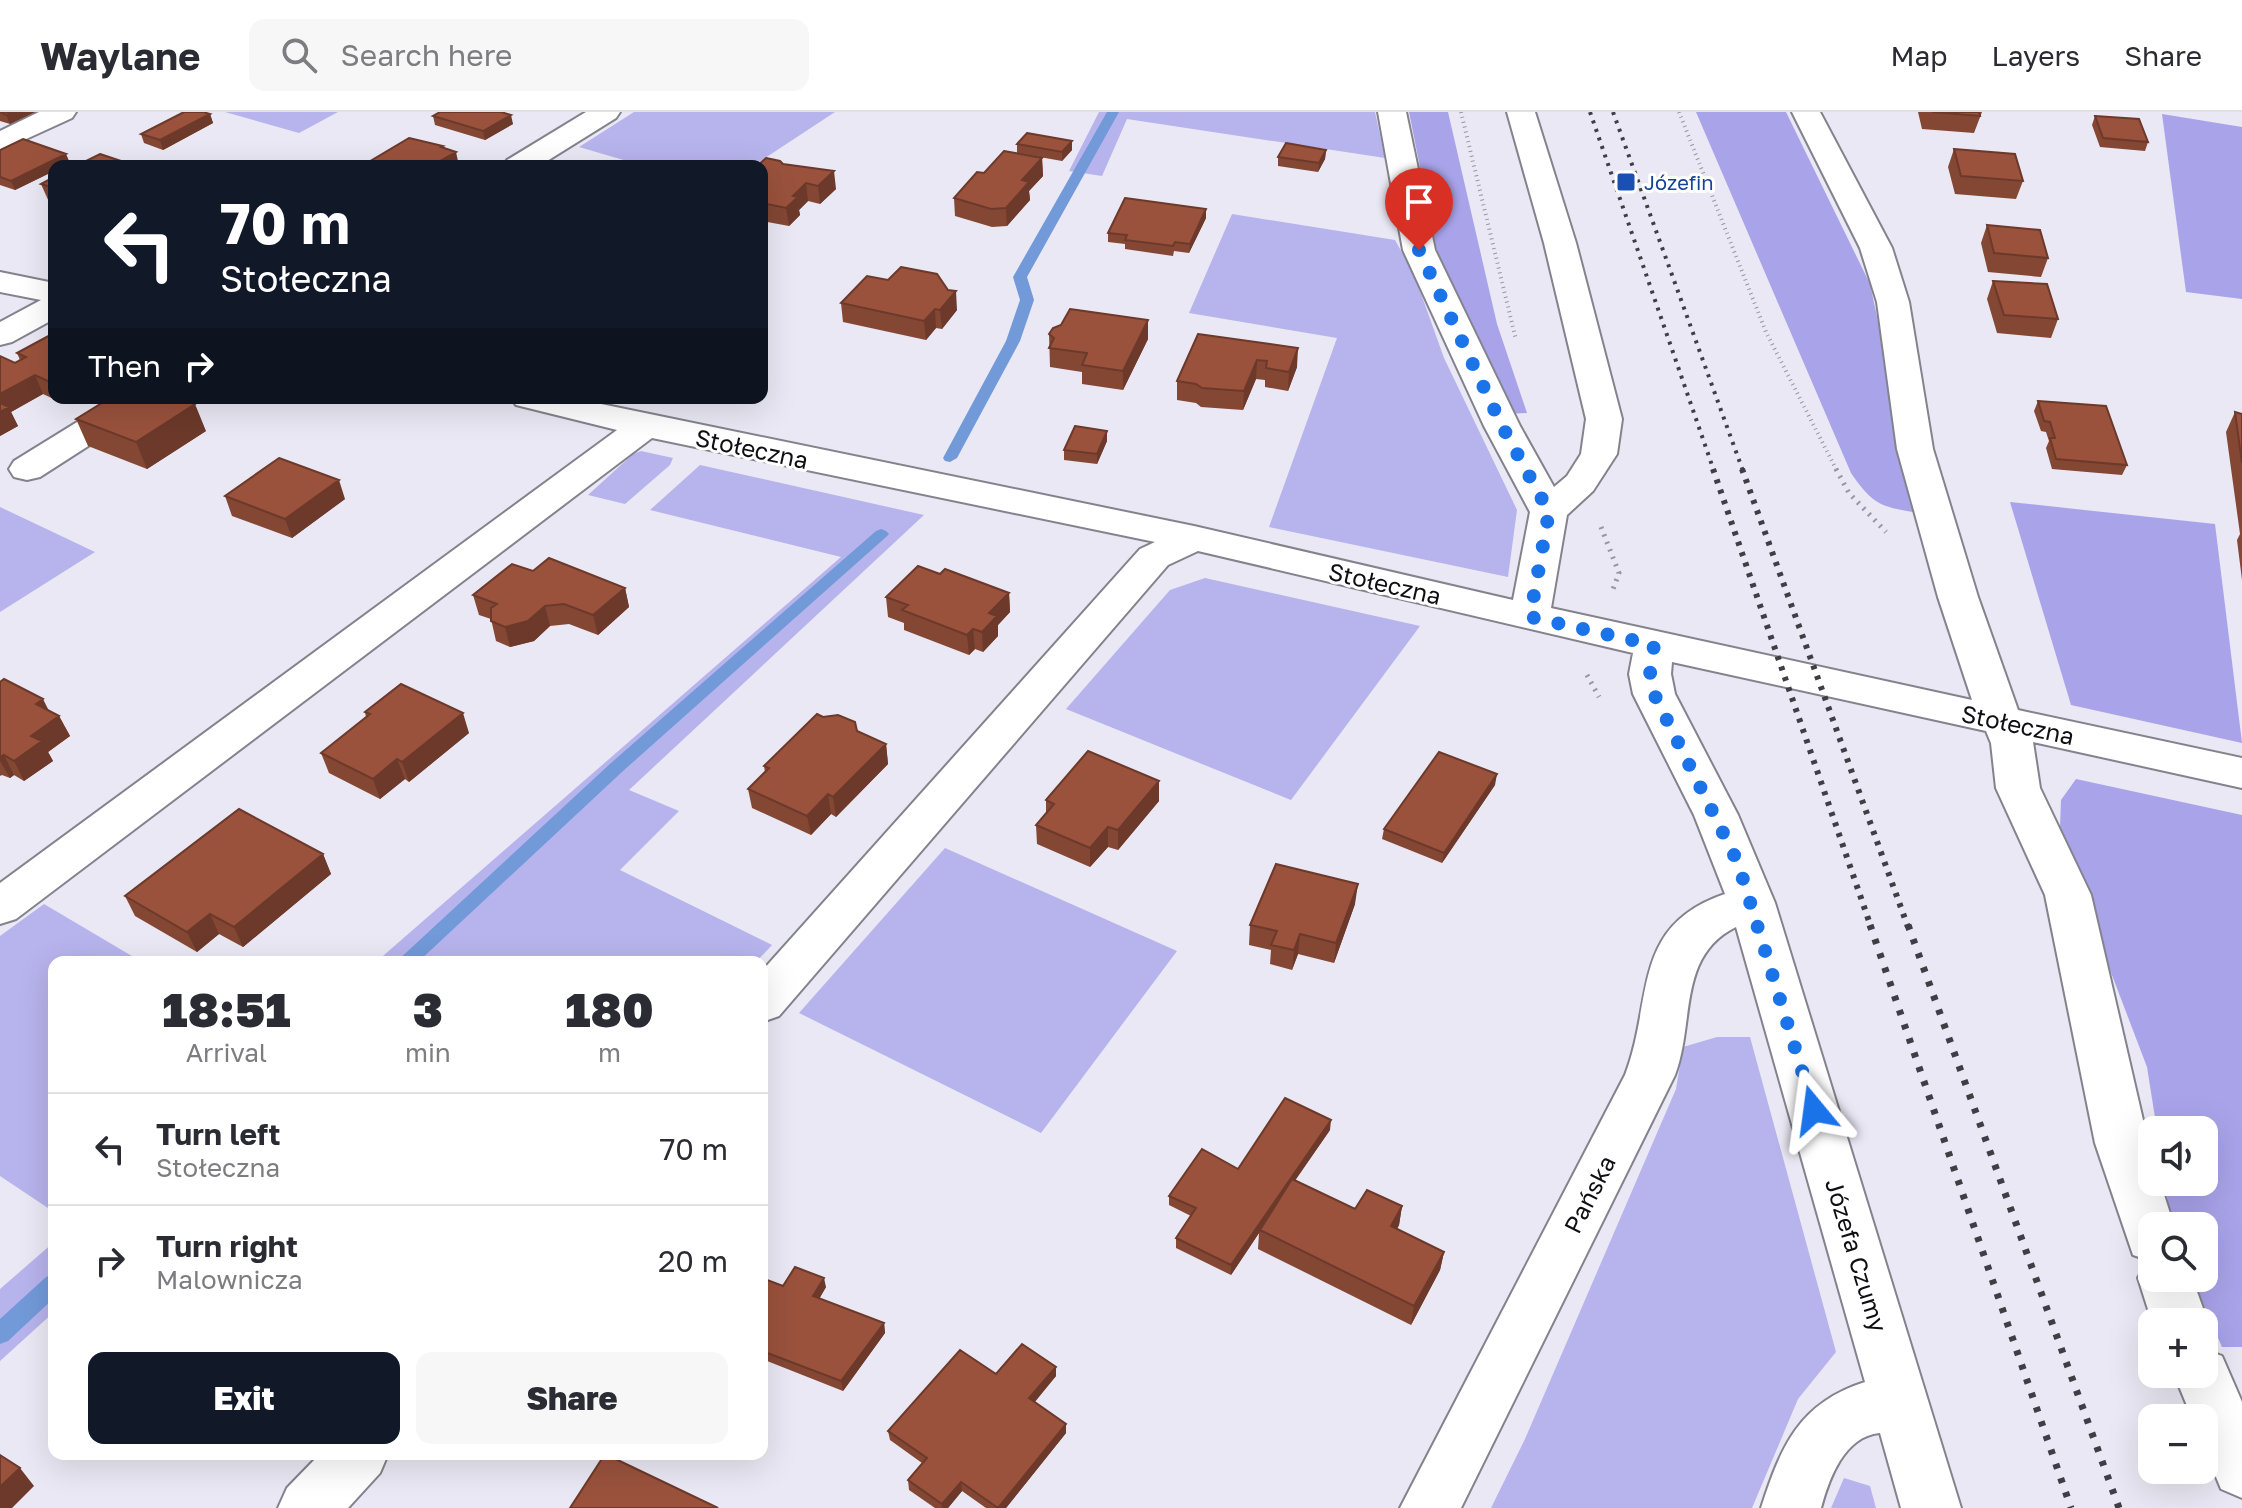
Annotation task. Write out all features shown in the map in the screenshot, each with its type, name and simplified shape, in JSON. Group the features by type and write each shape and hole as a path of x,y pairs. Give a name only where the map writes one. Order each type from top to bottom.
{"street":[{"path":"0,142 62,112"},
{"path":"528,160 606,112"},
{"path":"1392,112 1419,250 1502,426 1549,512"},
{"path":"1521,112 1560,243 1604,419 1599,454 1580,483 1549,512 1530,617"},
{"path":"1806,112 1876,248 1893,302 1915,449 1958,597 1991,695 2012,743 2018,788 2068,895 2121,1143 2143,1212"},
{"path":"0,282 48,292"},
{"path":"0,335 48,309"},
{"path":"27,469 130,404"},
{"name":"Stołeczna","path":"553,404 645,426 1194,538 1654,645 2242,773"},
{"path":"0,907 645,426"},
{"path":"768,996 1154,557 1194,538"},
{"name":"Józefa Czumy","path":"1654,645 1650,674 1654,694 1716,815 1752,903 1931,1508"},
{"name":"Pańska","path":"1430,1508 1652,1071 1670,978 1681,948 1698,926 1722,912 1752,903"},
{"path":"2208,1388 2242,1470"},
{"path":"1791,1508 1811,1453 1838,1424 1864,1409 1901,1406"},
{"path":"308,1508 353,1460"}],"path":[{"path":"1461,112 1518,345"},
{"path":"1679,112 1766,332 1849,493 1892,538"},
{"path":"1580,483 1615,555 1619,573 1607,601"}],"shaded area":[{"path":"225,112 338,112 299,133"},
{"path":"634,112 835,112 762,160 623,160 579,147"},
{"path":"1099,112 1375,112 1385,158 1127,119 1102,176 1069,171"},
{"path":"1409,112 1448,112 1497,324 1527,413 1506,414 1438,257"},
{"path":"1696,112 1786,112 1870,284 1919,513 1879,503 1851,473"},
{"path":"2162,114 2242,127 2242,299 2186,292"},
{"path":"1232,214 1395,240 1414,274 1444,358 1517,510 1508,577 1269,527 1337,338 1189,313"},
{"path":"641,451 673,458 670,465 625,504 588,495 633,454"},
{"path":"700,465 924,515 629,790 679,811 620,870 772,945 762,956 383,956 841,557 650,510"},
{"path":"2010,502 2215,524 2242,743 2071,705"},
{"path":"0,507 95,552 0,612"},
{"path":"1205,578 1420,626 1291,800 1066,709 1170,590"},
{"path":"2076,779 2242,815 2242,1347 2222,1347 2218,1338 2218,1308 2205,1308 2198,1292 2218,1292 2218,1212 2169,1212 2167,1196 2218,1196 2218,1116 2155,1116 2147,1067 2075,878 2060,828 2061,800"},
{"path":"945,848 1177,951 1041,1133 799,1013"},
{"path":"44,904 132,956 48,956 48,1208 0,1176 0,936"},
{"path":"1717,1037 1750,1037 1836,1352 1798,1399 1752,1508 1491,1508 1525,1439 1676,1089 1683,1047"},
{"path":"48,1247 48,1317 0,1361 0,1289"},
{"path":"1844,1478 1870,1486 1876,1508 1831,1508"}],"building":[{"path":"184,112 210,114 160,140 141,134"},
{"path":"440,112 501,112 511,115 483,131 433,116"},
{"path":"1932,112 1979,112 1980,116"},
{"path":"2095,116 2139,119 2148,142 2103,138"},
{"path":"1027,133 1072,141 1062,152 1017,144"},
{"path":"409,138 456,152 442,160 372,160"},
{"path":"23,139 66,154 48,160 48,163 11,181 0,177 0,150"},
{"path":"1286,143 1326,150 1319,163 1278,157"},
{"path":"1954,149 2015,154 2023,181 1961,176"},
{"path":"1004,151 1042,158 1022,180 1029,182 1006,208 991,209 954,198 977,172 984,173"},
{"path":"100,154 118,160 88,160"},
{"path":"766,158 783,164 834,171 818,186 806,183 793,196 798,197 786,208 768,204 768,160 764,160"},
{"path":"1125,198 1206,209 1190,244 1175,242 1173,246 1125,240 1127,235 1108,233"},
{"path":"1987,225 2040,230 2048,258 1994,253"},
{"path":"901,267 937,274 948,290 956,291 940,310 935,309 924,321 841,303 867,276 888,280"},
{"path":"1993,281 2047,284 2058,319 2004,315"},
{"path":"1070,309 1148,320 1123,371 1082,365 1087,353 1049,348 1054,338 1049,334 1061,325"},
{"path":"1198,334 1298,348 1289,372 1266,368 1267,361 1257,360 1244,391 1202,388 1177,381"},
{"path":"48,336 48,381 35,375 0,394 0,356 15,363 26,357 17,353"},
{"path":"2038,401 2106,406 2127,465 2056,459 2050,438 2055,438 2050,422 2044,421"},
{"path":"0,403 9,407 0,412"},
{"path":"100,404 195,404 136,442 76,419"},
{"path":"2235,412 2242,414 2242,463"},
{"path":"1075,426 1107,431 1097,454 1064,450"},
{"path":"279,458 339,480 285,519 225,496"},
{"path":"549,558 625,588 593,615 564,604 545,606 528,621 505,627 491,621 491,608 497,604 473,595 512,564 533,571"},
{"path":"918,566 940,574 945,569 1009,593 989,613 997,616 982,632 973,629 967,635 902,610 908,605 886,597"},
{"path":"4,679 43,699 36,704 59,716 31,736 42,741 14,761 4,755 0,757 0,682"},
{"path":"401,684 463,713 402,762 397,759 373,779 321,753 370,714 365,712"},
{"path":"817,714 823,717 838,715 855,722 857,731 886,744 833,797 828,794 807,816 748,789 769,768 764,766"},
{"path":"1088,751 1159,781 1118,830 1108,827 1090,848 1036,825 1054,804 1046,800"},
{"path":"1439,752 1497,774 1444,853 1384,829"},
{"path":"239,809 323,854 234,927 210,914 187,932 125,896"},
{"path":"1276,864 1358,884 1336,943 1300,934 1294,950 1271,945 1277,931 1250,925"},
{"path":"1285,1098 1331,1120 1231,1265 1176,1238 1196,1208 1169,1196 1202,1149 1238,1169"},
{"path":"1292,1179 1355,1209 1367,1190 1402,1206 1391,1226 1444,1252 1414,1306 1260,1230"},
{"path":"795,1267 824,1278 813,1296 884,1323 841,1381 768,1353 768,1280 783,1286"},
{"path":"1022,1344 1056,1367 1029,1398 1066,1424 998,1508 961,1482 942,1504 908,1480 927,1458 888,1431 960,1350 996,1374"},
{"path":"0,1455 20,1468 0,1487"},
{"path":"601,1460 618,1460 718,1508 570,1508"}],"waterway":[{"path":"950,458 1013,341 1027,300 1020,277 1113,112"},
{"path":"412,956 617,767 881,534"},
{"path":"0,1334 48,1290"}],"railway":[{"path":"1590,112 1714,471"},
{"path":"1613,112 1743,471"},
{"path":"1713,469 1871,927"},
{"path":"1742,469 1908,927"},
{"path":"1870,925 2071,1508"},
{"path":"1908,925 2119,1508"}],"place":[{"name":"Józefin","path":"1626,182"}],"route":[{"path":"1419,250 1502,426 1549,512 1530,617 1654,645 1650,674 1654,694 1738,863 1814,1110"}]}
